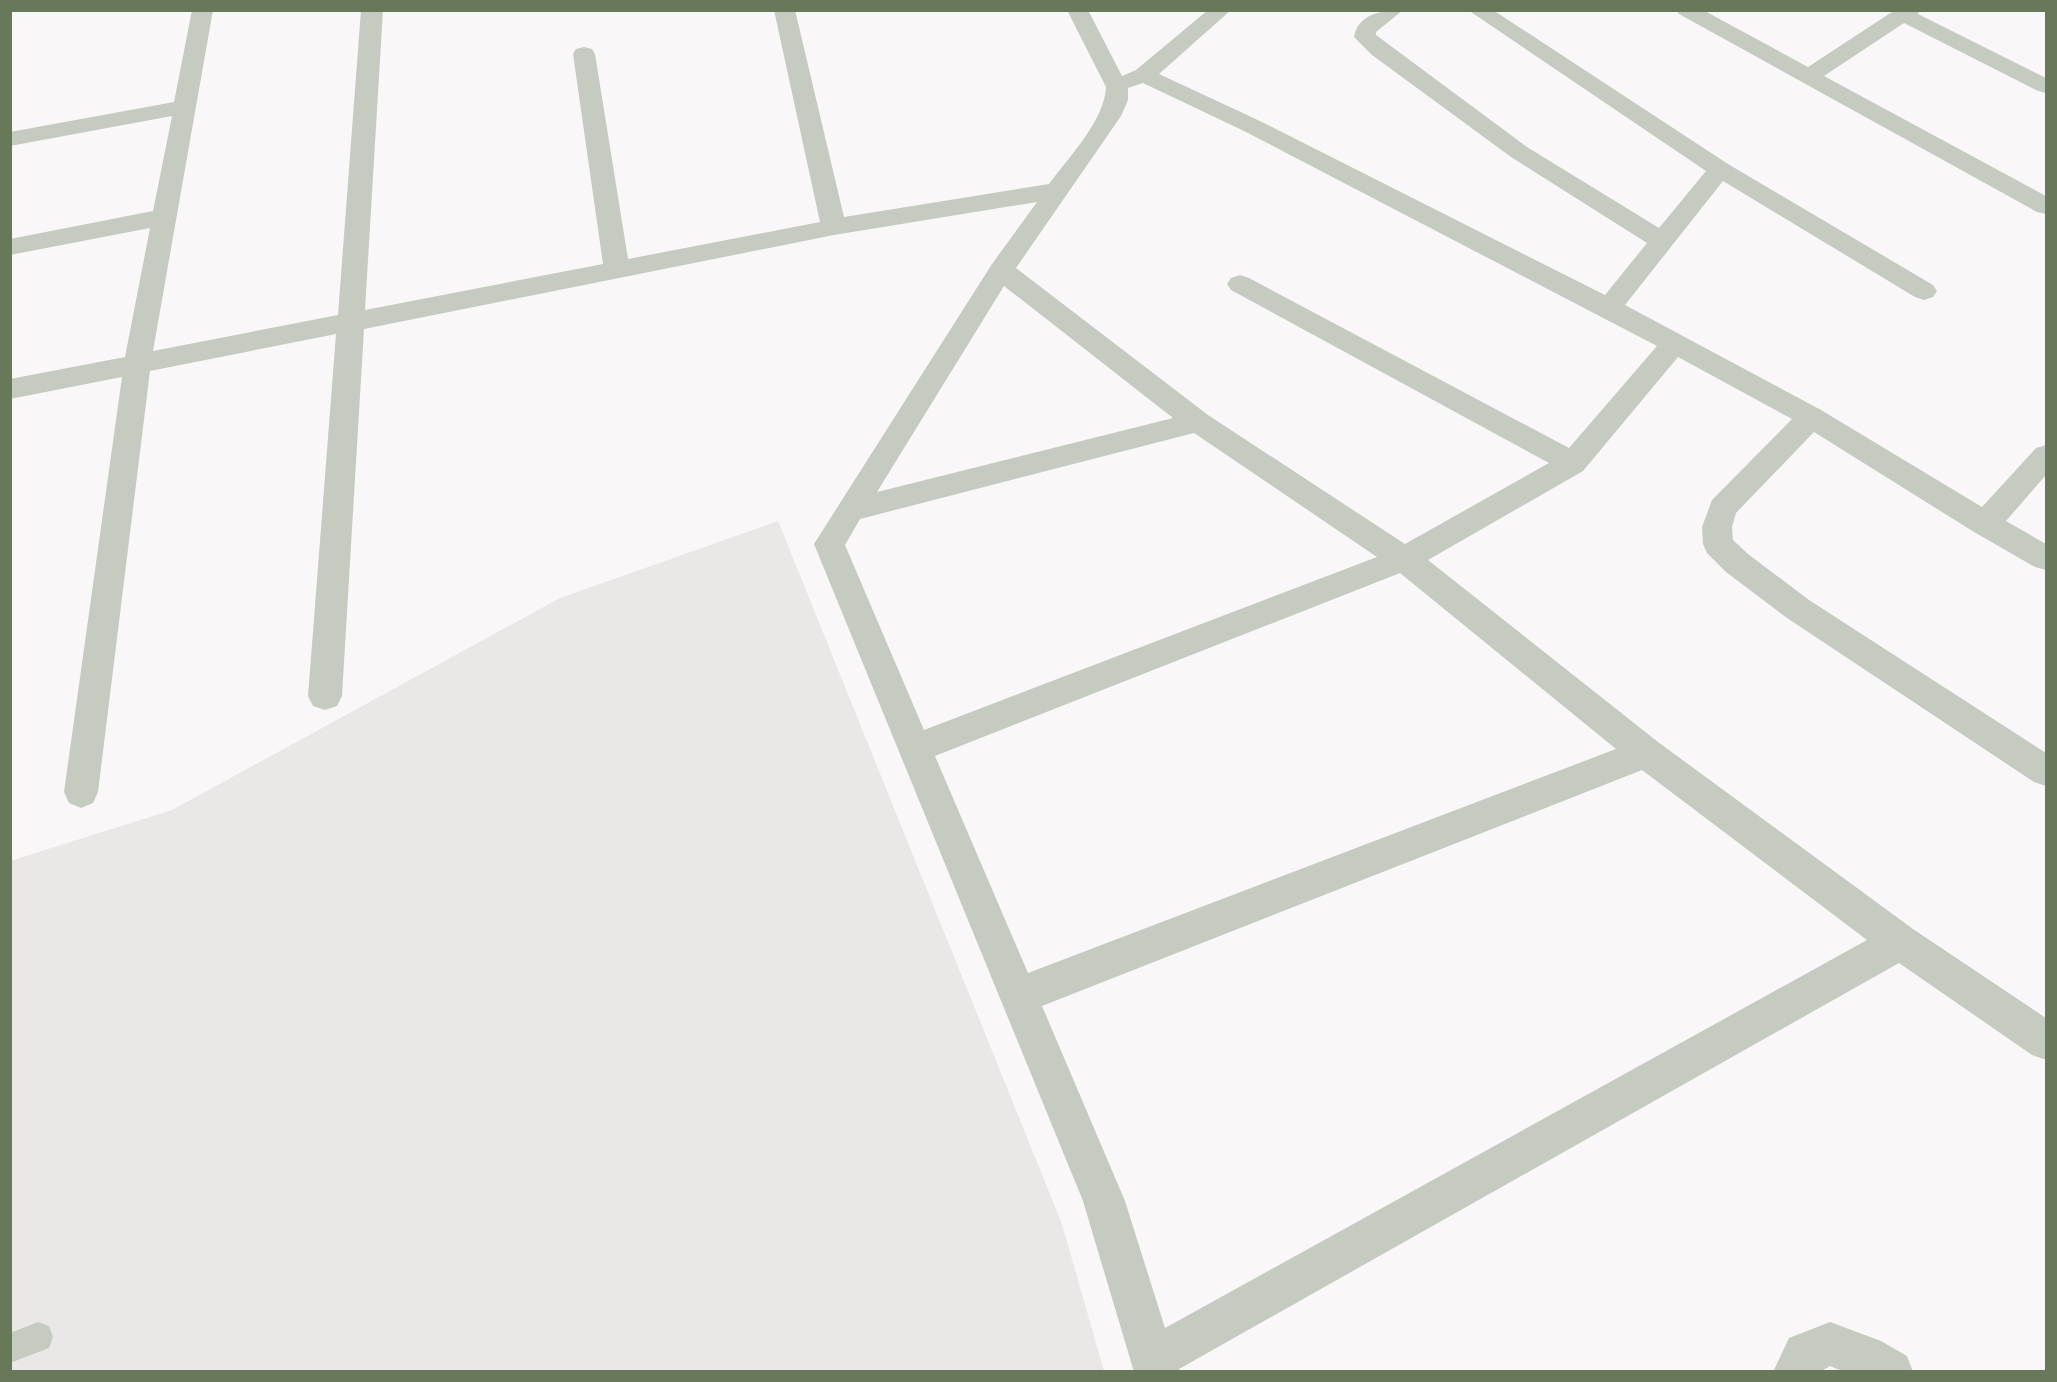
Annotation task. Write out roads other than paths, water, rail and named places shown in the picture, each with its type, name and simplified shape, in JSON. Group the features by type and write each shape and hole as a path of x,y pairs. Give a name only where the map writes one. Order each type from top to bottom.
{"street":[{"path":"81,792 137,364 203,10"},
{"path":"325,696 372,10"},
{"path":"784,10 834,227"},
{"path":"1077,10 1130,81 1252,126 1609,308 1811,417 1985,524 2046,558"},
{"path":"1221,10 1130,81 1117,100 1110,116 1000,270 829,544 1104,1202 1155,1365 1900,942"},
{"path":"1393,10 1366,30 1365,37 1380,51 1519,152 1663,242"},
{"path":"1478,10 1720,169 1924,291"},
{"path":"1686,10 2046,206"},
{"path":"1809,76 1907,13 2046,86"},
{"path":"584,54 617,270"},
{"path":"10,139 185,107"},
{"path":"1609,308 1720,169"},
{"path":"10,389 834,227 1056,191"},
{"path":"10,247 165,217"},
{"path":"1000,270 1198,422 1404,559 1646,753 1900,942 2046,1041"},
{"path":"1240,284 1572,463"},
{"path":"915,749 1404,559 1572,463 1674,344"},
{"path":"1811,417 1723,508 1717,527 1718,544 1737,564 1798,609 2046,771"},
{"path":"850,510 1198,422"},
{"path":"1985,524 2046,456"},
{"path":"1018,996 1646,753"},
{"path":"1795,1371 1805,1354 1830,1344 1865,1357 1891,1371"}],"lane":[{"path":"10,1348 39,1337"}]}
